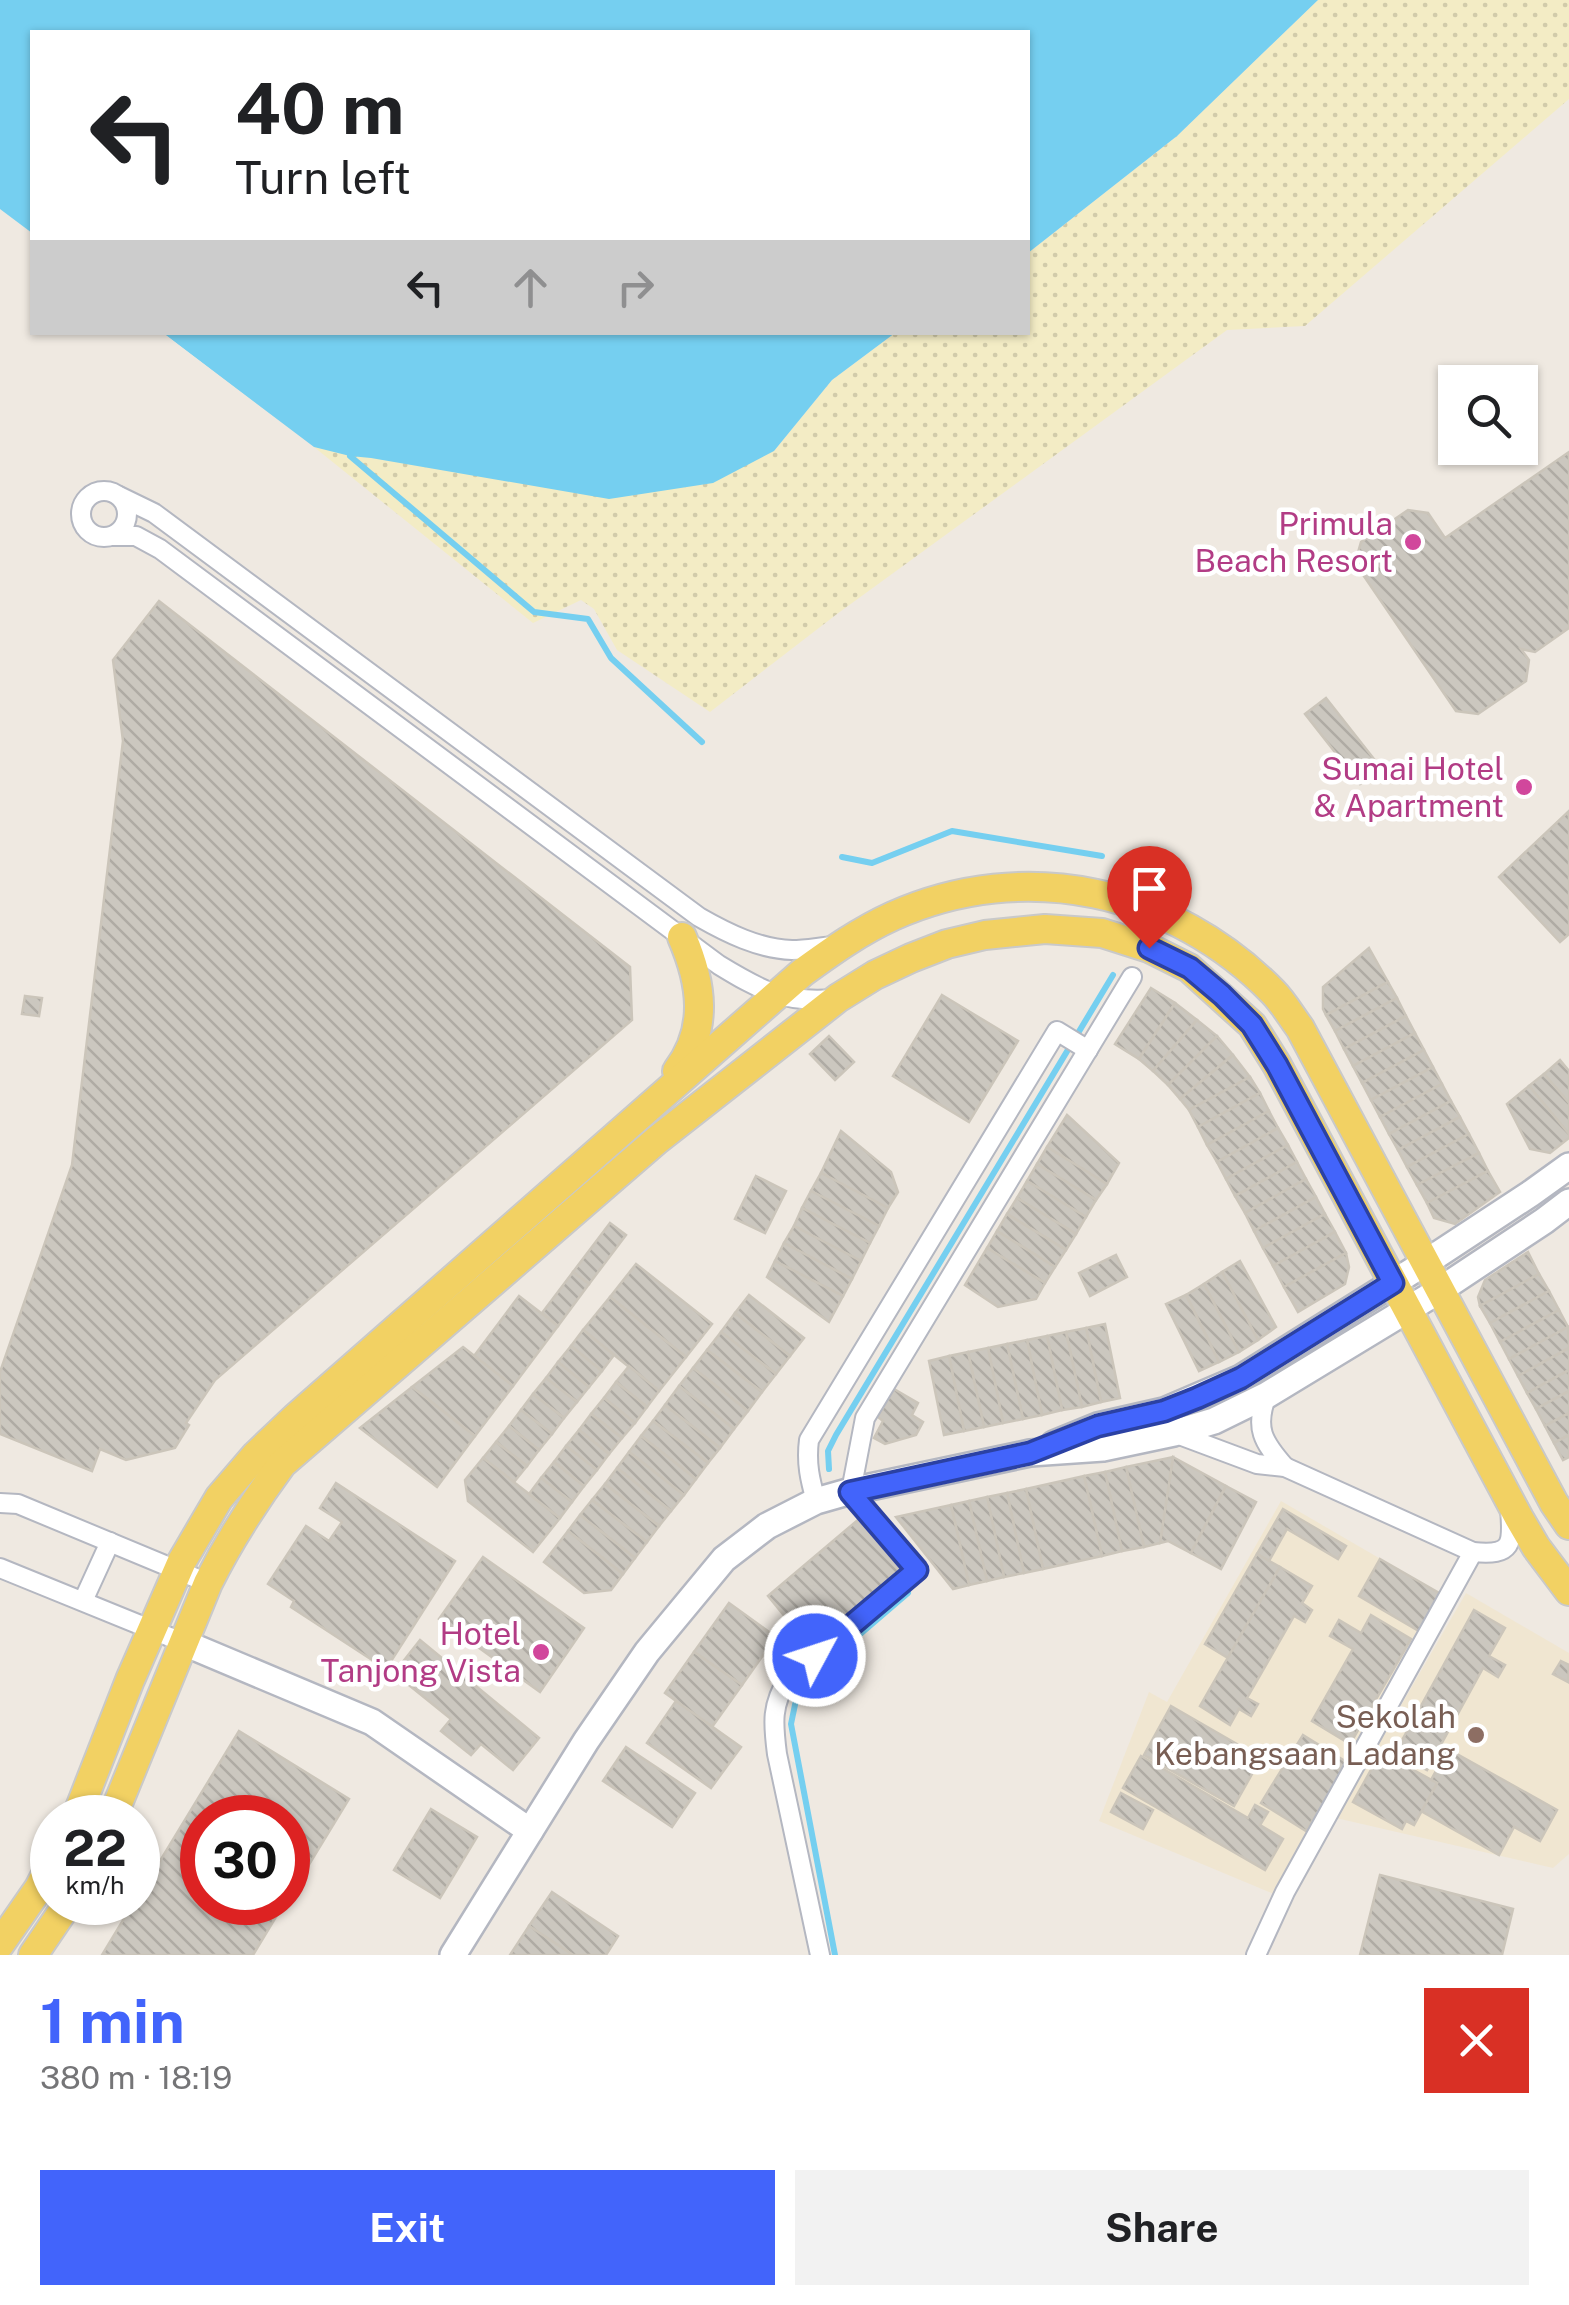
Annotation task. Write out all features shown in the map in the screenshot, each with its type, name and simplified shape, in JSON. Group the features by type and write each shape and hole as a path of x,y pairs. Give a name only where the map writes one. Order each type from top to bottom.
{"main road":[{"path":"85,1795 178,1570 219,1498 256,1455 776,995 838,945 894,915 972,891 1058,886 1142,906 1186,926 1230,953 1275,994 1300,1028 1569,1526"},
{"path":"121,1795 208,1582 257,1498 282,1464 657,1140 838,998 910,958 984,935 1045,930 1102,933 1149,948 1190,968 1252,1025 1536,1547 1569,1591"},
{"path":"649,1108 688,1056 698,1028 697,982 682,937"},
{"path":"0,1944 30,1901"},
{"path":"32,1955 53,1925"}],"street":[{"path":"838,945 796,950 774,948 728,934 699,917 154,513 112,492 97,492 85,500 81,507 82,522 91,534 136,536 160,549 744,981 776,995 838,998"},
{"path":"113,536 126,518 119,496"},
{"path":"850,1492 865,1418 1132,977"},
{"path":"816,1501 806,1457 810,1440 1057,1031 1088,1050"},
{"path":"1030,1453 1098,1426 1164,1411 1241,1378 1569,1166"},
{"path":"453,1955 646,1652 703,1582 744,1542 816,1501 850,1492 1030,1453 1103,1448 1214,1421 1267,1396 1440,1290 1569,1202"},
{"path":"1267,1396 1260,1412 1260,1429 1285,1466"},
{"path":"1174,1433 1257,1464 1285,1466 1473,1552 1498,1553 1509,1546 1510,1500"},
{"path":"820,1955 777,1754 773,1725 777,1696 789,1678 917,1570 850,1492"},
{"path":"0,1503 18,1504 208,1582"},
{"path":"82,1601 110,1542"},
{"path":"1256,1955 1285,1892 1473,1552"},
{"path":"0,1568 372,1722 530,1831"}],"shaded area":[{"path":"1281,1501 1446,1597 1276,1895 1099,1821 1149,1692 1167,1702"},
{"name":"Sekolah Kebangsaan Ladang","path":"1466,1593 1569,1653 1569,1854 1553,1868 1336,1818"}],"sand":[{"path":"1318,0 1569,0 1569,99 1305,326 1227,330 837,614 710,712 617,650 594,609 581,600 533,623 314,447 371,458 774,451 832,380 892,335 1030,335 1030,251 1177,136"}],"water":[{"path":"0,0 1318,0 1177,136 1030,251 1030,30 30,30 30,232 0,209"},
{"path":"166,335 892,335 832,380 774,451 713,483 609,499 314,447"}],"pier":[{"path":"166,335 323,455 311,451 160,336"}],"building":[{"path":"1569,452 1569,628 1535,652 1521,649 1529,660 1526,681 1478,714 1456,711 1355,563 1361,542 1408,510 1428,513 1445,538"},
{"path":"159,601 630,967 632,1020 215,1380 186,1423 189,1425 175,1448 126,1460 100,1449 92,1471 0,1434 0,1372 72,1165 123,741 113,660"},
{"path":"1326,698 1381,768 1360,784 1305,714"},
{"path":"1569,811 1569,934 1560,942 1499,877"},
{"path":"1369,948 1388,982 1326,1015 1323,987"},
{"path":"1388,982 1397,998 1335,1031 1326,1015"},
{"path":"1151,988 1175,1003 1139,1059 1115,1044"},
{"path":"942,995 1018,1041 969,1122 893,1076"},
{"path":"25,996 42,998 39,1016 22,1014"},
{"path":"1397,998 1406,1016 1344,1049 1335,1031"},
{"path":"1175,1003 1197,1020 1153,1071 1139,1059"},
{"path":"1406,1016 1415,1033 1353,1066 1344,1049"},
{"path":"1197,1020 1217,1036 1168,1085 1153,1071"},
{"path":"1415,1033 1424,1050 1362,1083 1353,1066"},
{"path":"829,1036 854,1062 835,1080 810,1054"},
{"path":"1217,1036 1233,1055 1180,1099 1168,1085"},
{"path":"1424,1050 1433,1067 1371,1100 1362,1083"},
{"path":"1233,1055 1250,1077 1189,1110 1180,1099"},
{"path":"1560,1060 1569,1071 1569,1103 1544,1074"},
{"path":"1433,1067 1442,1084 1380,1117 1371,1100"},
{"path":"1544,1074 1569,1103 1569,1134 1529,1086"},
{"path":"1250,1077 1260,1093 1198,1127 1189,1110"},
{"path":"1442,1084 1451,1101 1389,1134 1380,1117"},
{"path":"1529,1086 1569,1134 1550,1153 1530,1149 1507,1104"},
{"path":"1260,1093 1269,1111 1207,1145 1198,1127"},
{"path":"1451,1101 1460,1117 1398,1150 1389,1134"},
{"path":"1269,1111 1278,1128 1217,1162 1207,1145"},
{"path":"1067,1115 1119,1163 1107,1184 1047,1147"},
{"path":"1460,1117 1469,1134 1407,1167 1398,1150"},
{"path":"1278,1128 1288,1145 1226,1179 1217,1162"},
{"path":"841,1131 891,1172 898,1192 888,1208 821,1173"},
{"path":"1469,1134 1479,1153 1417,1185 1407,1167"},
{"path":"1288,1145 1297,1162 1235,1196 1226,1179"},
{"path":"1047,1147 1107,1184 1096,1200 1037,1164"},
{"path":"1479,1153 1488,1171 1427,1203 1417,1185"},
{"path":"1297,1162 1306,1179 1245,1213 1235,1196"},
{"path":"1037,1164 1096,1200 1086,1217 1027,1181"},
{"path":"1488,1171 1500,1192 1455,1224 1434,1218 1427,1203"},
{"path":"821,1173 888,1208 879,1226 811,1191"},
{"path":"756,1176 786,1191 765,1233 735,1219"},
{"path":"1306,1179 1316,1197 1254,1231 1245,1213"},
{"path":"1027,1181 1086,1217 1076,1234 1017,1198"},
{"path":"811,1191 879,1226 870,1243 802,1208"},
{"path":"1316,1197 1325,1214 1263,1248 1254,1231"},
{"path":"1017,1198 1076,1234 1066,1250 1007,1214"},
{"path":"802,1208 870,1243 861,1261 794,1226"},
{"path":"1007,1214 1066,1250 1055,1267 997,1231"},
{"path":"1325,1214 1335,1232 1273,1266 1263,1248"},
{"path":"610,1223 626,1235 589,1284 573,1272"},
{"path":"794,1226 861,1261 852,1279 784,1243"},
{"path":"997,1231 1055,1267 1045,1283 987,1248"},
{"path":"1335,1232 1346,1253 1284,1287 1273,1266"},
{"path":"784,1243 852,1279 843,1296 775,1261"},
{"path":"987,1248 1045,1283 1036,1299 998,1307 965,1285"},
{"path":"1528,1252 1539,1274 1480,1306 1478,1297 1485,1280"},
{"path":"1346,1253 1349,1267 1345,1284 1298,1312 1284,1287"},
{"path":"1116,1255 1127,1277 1090,1296 1079,1273"},
{"path":"775,1261 843,1296 829,1322 767,1277"},
{"path":"1240,1261 1276,1327 1258,1340 1222,1272"},
{"path":"636,1264 712,1324 686,1357 610,1297"},
{"path":"573,1272 589,1284 558,1326 542,1313"},
{"path":"1222,1272 1258,1340 1239,1352 1204,1284"},
{"path":"1539,1274 1549,1291 1490,1323 1480,1306"},
{"path":"1204,1284 1239,1352 1219,1362 1186,1295"},
{"path":"1549,1291 1559,1310 1500,1342 1490,1323"},
{"path":"749,1295 804,1338 790,1356 735,1313"},
{"path":"1186,1295 1219,1362 1199,1371 1166,1304"},
{"path":"519,1296 558,1326 513,1386 474,1356"},
{"path":"610,1297 686,1357 659,1391 583,1330"},
{"path":"1559,1310 1568,1327 1509,1359 1500,1342"},
{"path":"735,1313 790,1356 776,1374 721,1332"},
{"path":"1105,1324 1120,1398 1101,1402 1086,1328"},
{"path":"1568,1327 1569,1348 1518,1376 1509,1359"},
{"path":"1086,1328 1101,1402 1082,1407 1066,1332"},
{"path":"583,1330 614,1355 602,1371 571,1346"},
{"path":"721,1332 776,1374 762,1392 707,1350"},
{"path":"1066,1332 1082,1407 1062,1410 1047,1336"},
{"path":"1047,1336 1062,1410 1042,1415 1027,1340"},
{"path":"1027,1340 1042,1415 1023,1419 1007,1344"},
{"path":"1007,1344 1023,1419 1003,1423 988,1348"},
{"path":"571,1346 602,1371 589,1387 558,1362"},
{"path":"463,1347 513,1386 475,1436 412,1387"},
{"path":"988,1348 1003,1423 984,1427 968,1352"},
{"path":"1569,1348 1569,1370 1527,1393 1518,1376"},
{"path":"707,1350 762,1392 748,1411 693,1368"},
{"path":"968,1352 984,1427 964,1431 949,1356"},
{"path":"949,1356 964,1431 944,1435 929,1361"},
{"path":"558,1362 589,1387 577,1402 546,1378"},
{"path":"629,1366 659,1391 647,1407 616,1382"},
{"path":"693,1368 748,1411 734,1429 679,1386"},
{"path":"1569,1370 1569,1391 1536,1409 1527,1393"},
{"path":"546,1378 577,1402 564,1418 533,1394"},
{"path":"616,1382 647,1407 635,1423 604,1398"},
{"path":"679,1386 734,1429 720,1448 665,1405"},
{"path":"412,1387 475,1436 437,1487 360,1428"},
{"path":"894,1389 918,1403 912,1415 923,1422 916,1435 885,1444 874,1438 883,1421 878,1417"},
{"path":"1569,1391 1569,1413 1545,1426 1536,1409"},
{"path":"533,1394 564,1418 552,1434 521,1410"},
{"path":"604,1398 635,1423 622,1438 591,1414"},
{"path":"665,1405 720,1448 708,1463 653,1421"},
{"path":"521,1410 552,1434 539,1450 509,1426"},
{"path":"1569,1413 1569,1435 1554,1443 1545,1426"},
{"path":"591,1414 622,1438 609,1454 579,1430"},
{"path":"653,1421 708,1463 696,1479 641,1436"},
{"path":"509,1426 539,1450 527,1466 496,1442"},
{"path":"579,1430 609,1454 597,1470 566,1446"},
{"path":"1569,1435 1569,1457 1563,1460 1554,1443"},
{"path":"641,1436 696,1479 684,1495 629,1452"},
{"path":"496,1442 527,1466 514,1482 483,1458"},
{"path":"566,1446 597,1470 584,1486 554,1462"},
{"path":"629,1452 684,1495 671,1511 617,1468"},
{"path":"1173,1457 1226,1486 1191,1553 1168,1541 1160,1543"},
{"path":"1173,1457 1160,1543 1144,1547 1126,1467"},
{"path":"483,1458 560,1518 533,1552 468,1501 465,1480"},
{"path":"554,1462 584,1486 572,1502 541,1478"},
{"path":"1126,1467 1144,1547 1122,1551 1105,1472"},
{"path":"617,1468 671,1511 659,1526 605,1484"},
{"path":"1105,1472 1122,1551 1102,1556 1084,1476"},
{"path":"1084,1476 1102,1556 1043,1569 1026,1489"},
{"path":"541,1478 572,1502 560,1518 529,1494"},
{"path":"336,1483 455,1561 386,1669 291,1607 294,1601 268,1584 306,1526 329,1541 342,1522 320,1508"},
{"path":"605,1484 659,1526 647,1542 592,1500"},
{"path":"1226,1486 1256,1502 1221,1569 1191,1553"},
{"path":"1026,1489 1043,1569 1024,1573 1007,1493"},
{"path":"1007,1493 1024,1573 1004,1577 987,1497"},
{"path":"987,1497 1004,1577 987,1581 969,1501"},
{"path":"592,1500 647,1542 635,1558 580,1515"},
{"path":"969,1501 987,1581 969,1585 951,1505"},
{"path":"951,1505 969,1585 953,1589 896,1517"},
{"path":"1283,1509 1346,1546 1338,1559 1287,1529 1269,1561 1257,1554"},
{"path":"580,1515 635,1558 623,1574 568,1531"},
{"path":"859,1519 902,1570 812,1646 786,1637 795,1629 768,1596"},
{"path":"568,1531 623,1574 611,1590 584,1593 544,1562"},
{"path":"1257,1554 1280,1567 1228,1658 1205,1644"},
{"path":"483,1557 584,1628 540,1692 439,1619"},
{"path":"1380,1559 1446,1597 1424,1634 1359,1596"},
{"path":"1280,1567 1312,1586 1302,1603 1312,1610 1305,1622 1294,1616 1247,1698 1258,1704 1251,1716 1239,1709 1230,1725 1200,1706"},
{"path":"729,1603 776,1637 742,1685 694,1652"},
{"path":"1474,1610 1505,1628 1489,1656 1505,1665 1498,1677 1483,1668 1427,1770 1395,1753"},
{"path":"1371,1615 1411,1639 1350,1744 1312,1721 1353,1649 1330,1636 1339,1620 1361,1633"},
{"path":"420,1640 539,1738 513,1770 481,1744 471,1755 441,1731 451,1719 394,1673"},
{"path":"694,1652 742,1685 712,1727 665,1693"},
{"path":"1561,1661 1569,1665 1568,1682 1553,1674"},
{"path":"676,1701 741,1747 711,1788 647,1743"},
{"path":"1171,1706 1261,1758 1234,1806 1144,1755"},
{"path":"239,1731 349,1799 310,1863 310,1795 200,1795"},
{"path":"1303,1735 1348,1763 1306,1831 1261,1803"},
{"path":"626,1747 695,1793 672,1827 603,1781"},
{"path":"1448,1749 1557,1810 1540,1841 1514,1827 1499,1855 1421,1811 1437,1783 1431,1780"},
{"path":"1381,1752 1437,1783 1414,1825 1406,1821 1402,1829 1353,1802"},
{"path":"1141,1756 1248,1818 1255,1805 1268,1812 1260,1825 1283,1839 1265,1870 1123,1788"},
{"path":"1121,1793 1153,1810 1143,1829 1111,1812"},
{"path":"431,1809 477,1837 440,1898 394,1870"},
{"path":"180,1828 180,1925 271,1925 253,1955 102,1955 120,1925 160,1925 160,1861"},
{"path":"1380,1875 1513,1909 1502,1955 1360,1955"},
{"path":"552,1892 618,1936 606,1955 573,1955 529,1926"},
{"path":"529,1926 573,1955 510,1955"}],"waterway":[{"path":"350,456 534,612 588,619 611,658 702,742"},
{"path":"842,857 872,863 952,831 1102,856"},
{"path":"829,1469 828,1451 836,1435 1113,975"},
{"path":"835,1955 791,1724 796,1700 809,1678 908,1593"}],"place":[{"name":"Primula Beach Resort","path":"1413,542"},
{"name":"Sumai Hotel & Apartment","path":"1524,787"},
{"name":"Hotel Tanjong Vista","path":"541,1652"},
{"name":"Sekolah Kebangsaan Ladang","path":"1476,1735"}],"route":[{"path":"815,1656 917,1570 850,1492 1030,1453 1098,1426 1164,1411 1241,1378 1393,1283 1252,1025 1190,968 1149,948"}]}
